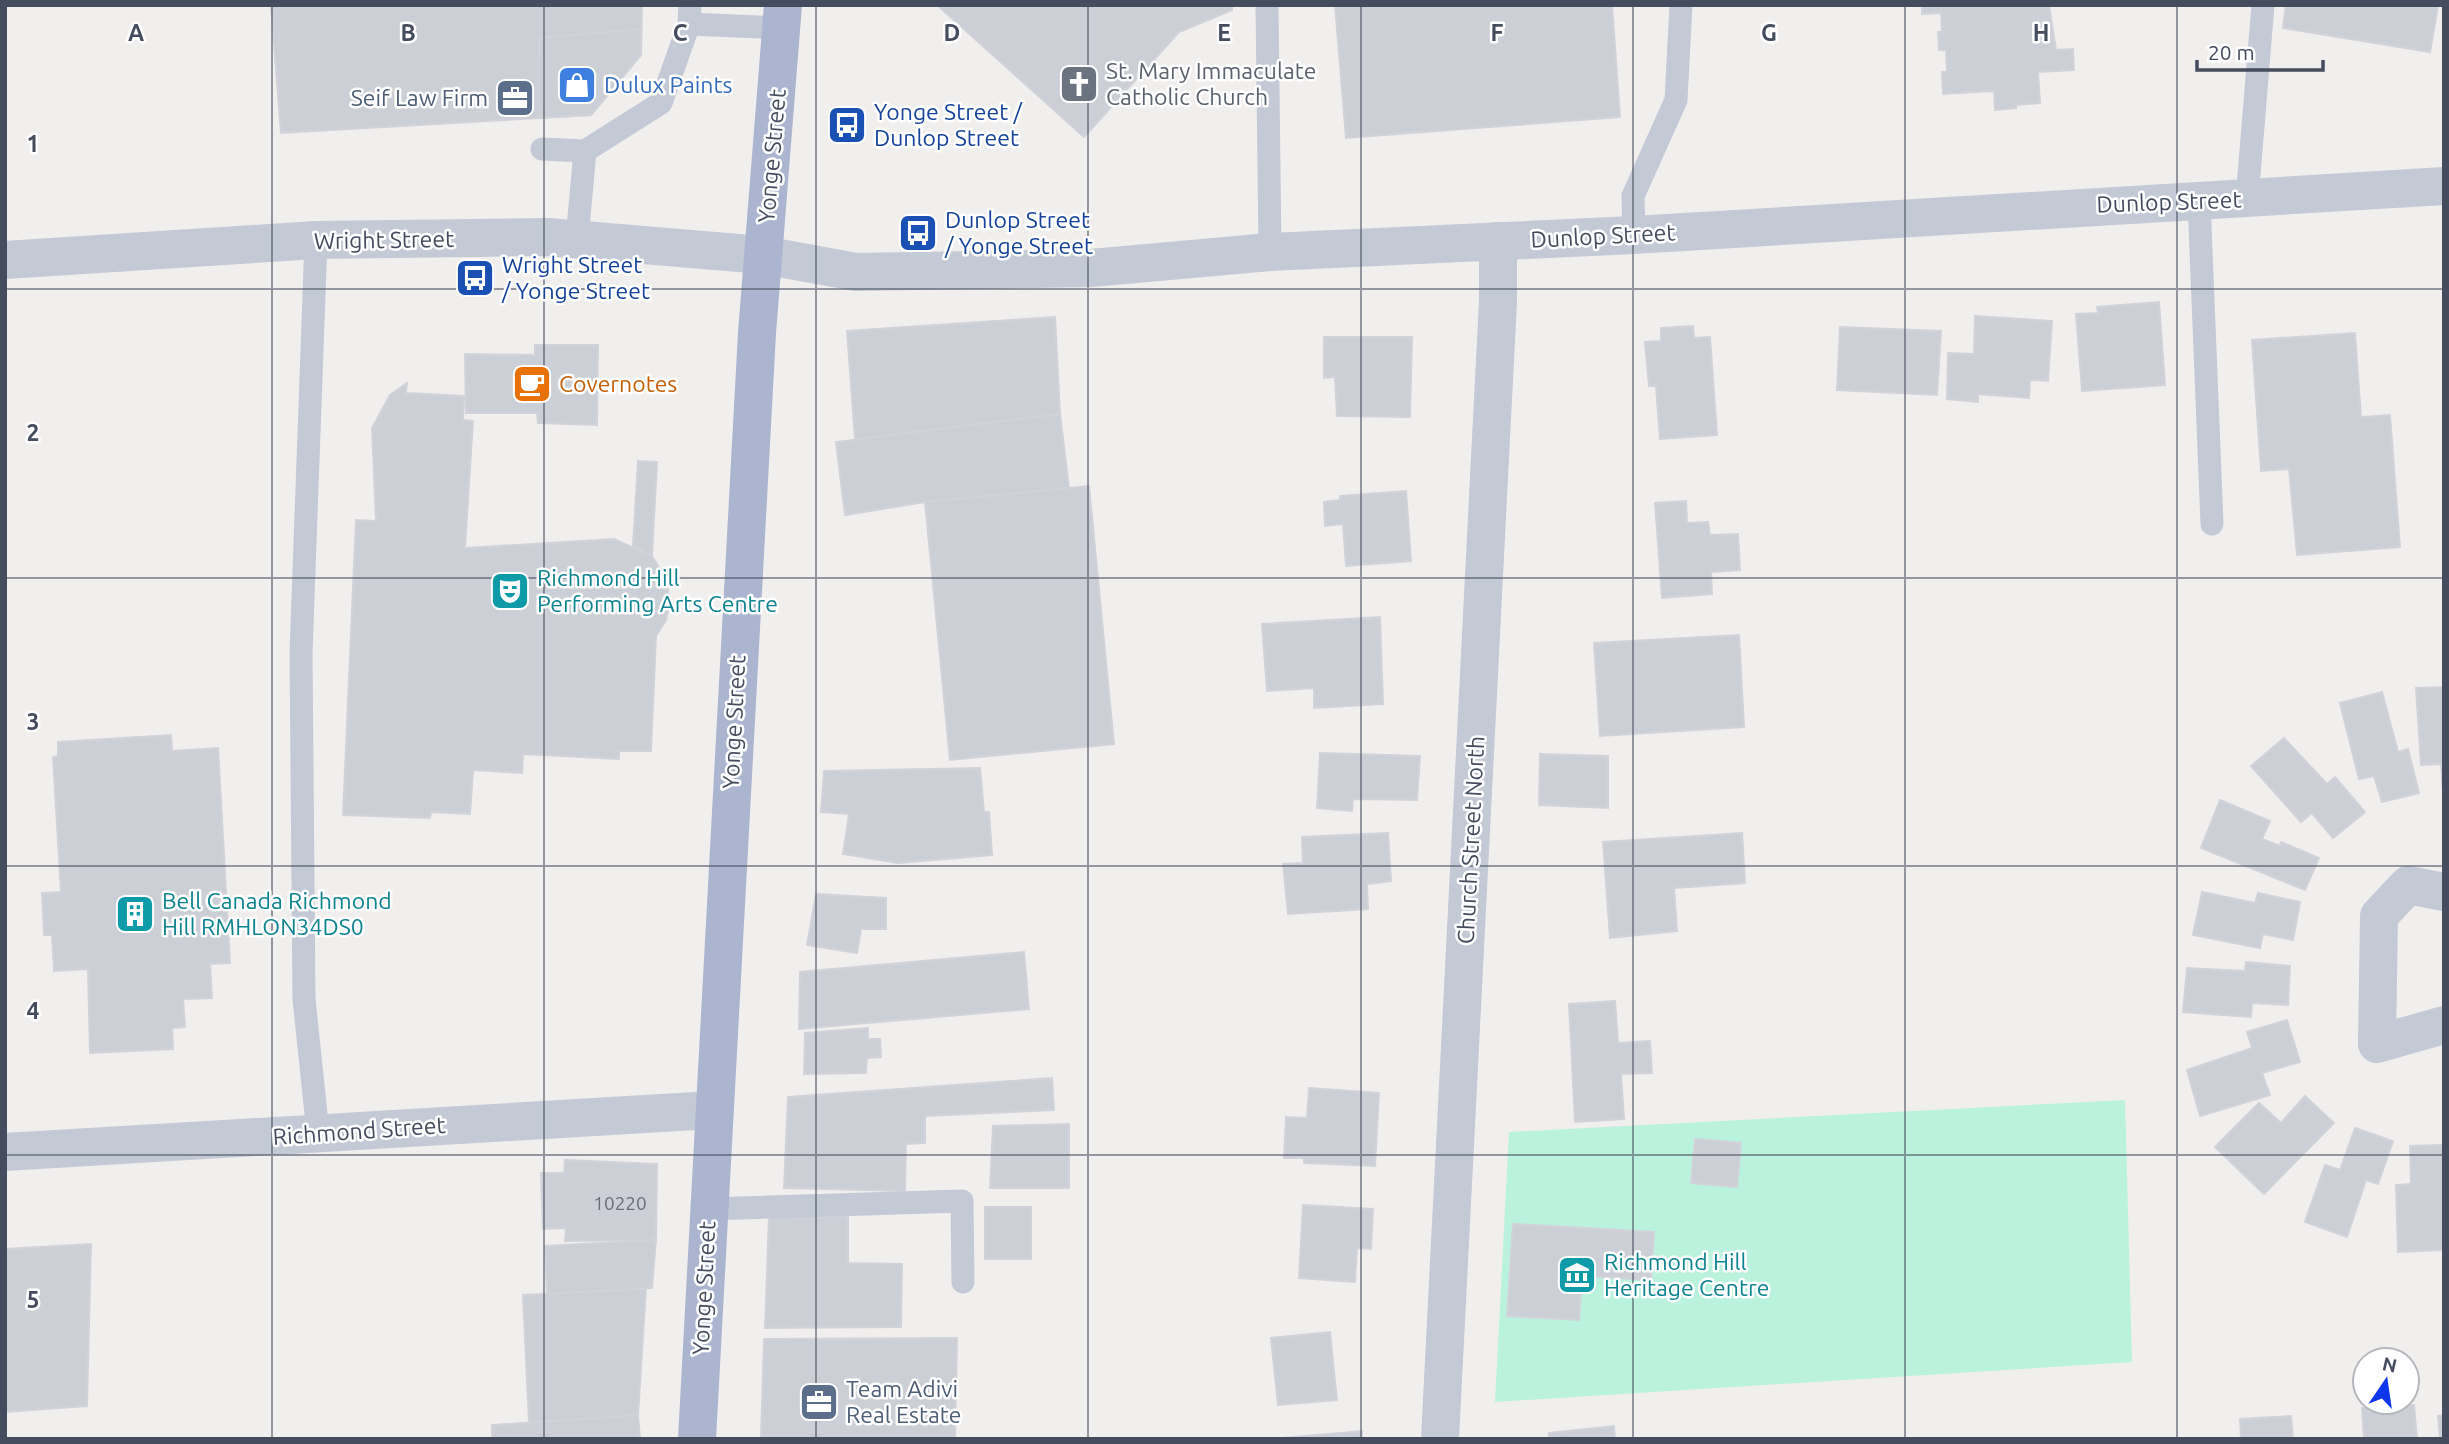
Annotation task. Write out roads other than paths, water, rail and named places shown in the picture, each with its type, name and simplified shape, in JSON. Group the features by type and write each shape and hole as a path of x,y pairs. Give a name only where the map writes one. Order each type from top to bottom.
{"main road":[{"name":"Yonge Street","path":"697,1439 712,1110 763,255 782,17"}],"street":[{"name":"Dunlop Street","path":"763,255 856,272 1091,268 1270,252 1634,235 2444,187"},
{"name":"Wright Street","path":"5,260 316,240 548,237 763,255"},
{"name":"Church Street North","path":"1440,1439 1498,301 1498,241"},
{"path":"2444,892 2408,885 2379,916 2377,1044 2444,1025"},
{"name":"Richmond Street","path":"5,1152 712,1110"}],"lane":[{"path":"1267,5 1270,252"},
{"path":"1634,235 1633,196 1676,100 1681,5"},
{"path":"2247,199 2263,5"},
{"path":"542,149 585,151 661,103 689,15 782,17"},
{"path":"577,239 585,151"},
{"path":"2199,201 2212,524"},
{"path":"316,240 301,653 304,999 318,1133"},
{"path":"708,1209 962,1201 963,1282"}],"place":[{"name":"St. Mary Immaculate Catholic Church","path":"1079,84"},
{"name":"Dulux Paints","path":"577,85"},
{"name":"Seif Law Firm","path":"515,98"},
{"name":"Yonge Street / Dunlop Street","path":"847,125"},
{"name":"Dunlop Street / Yonge Street","path":"918,233"},
{"name":"Wright Street / Yonge Street","path":"475,278"},
{"name":"Covernotes","path":"532,384"},
{"name":"Richmond Hill Performing Arts Centre","path":"510,591"},
{"name":"Bell Canada Richmond Hill RMHLON34DS0","path":"135,914"},
{"name":"Richmond Hill Heritage Centre","path":"1577,1275"},
{"name":"Team Adivi Real Estate","path":"819,1402"}]}
